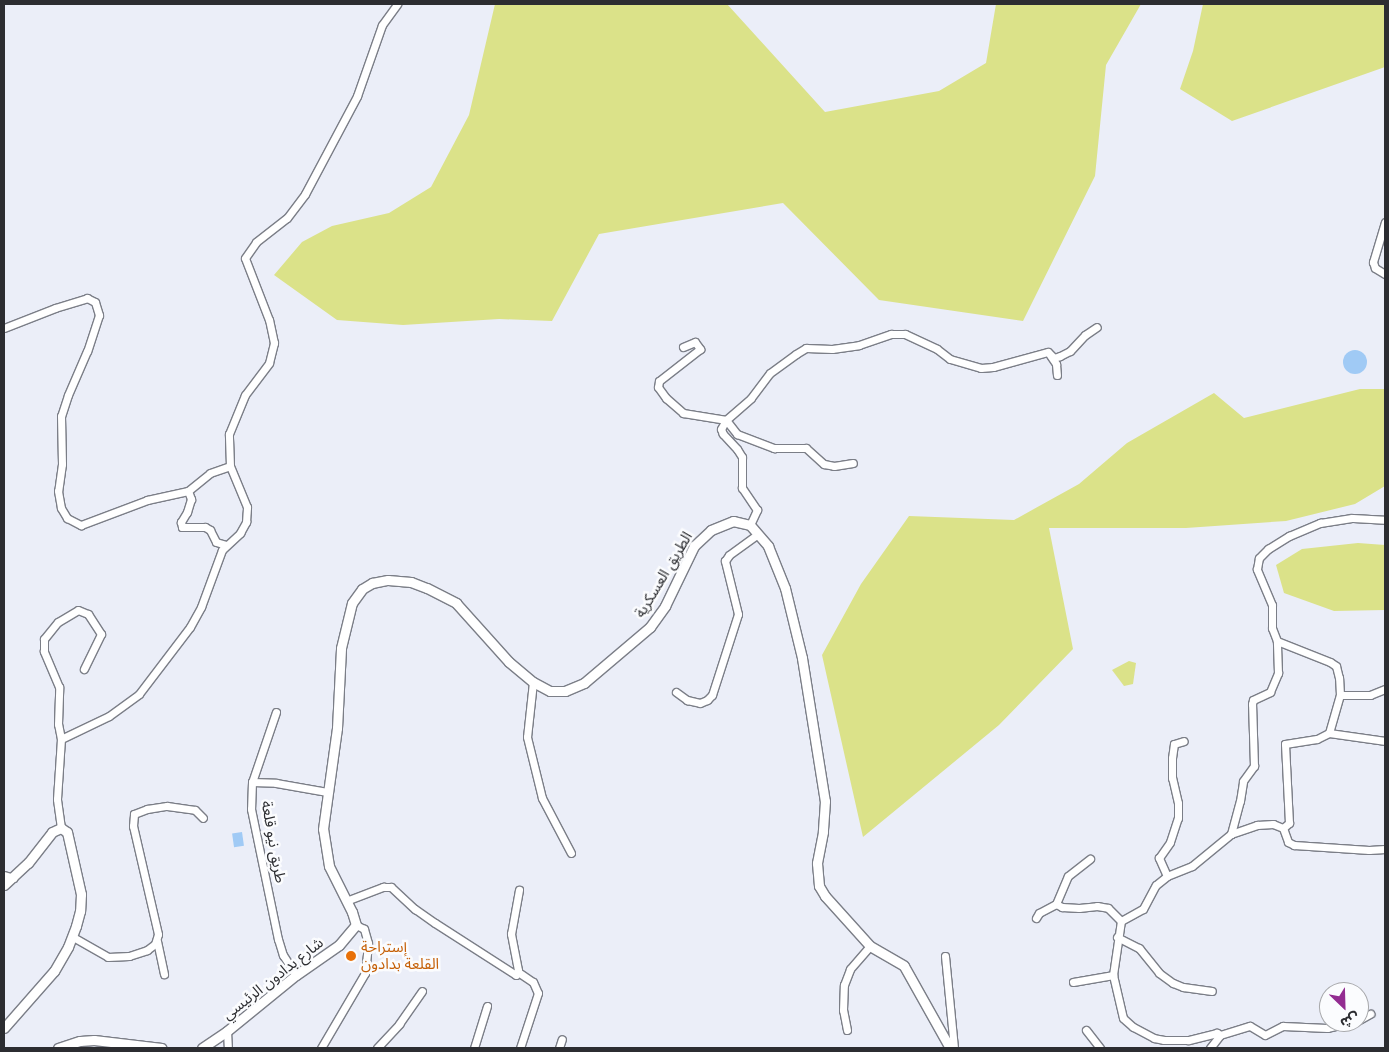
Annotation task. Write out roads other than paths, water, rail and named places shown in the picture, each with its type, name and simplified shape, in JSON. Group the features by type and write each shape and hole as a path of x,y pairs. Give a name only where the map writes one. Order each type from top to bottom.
{"main road":[{"name":"الطريق العسكرية","path":"356,925 329,866 325,851 323,822 337,728 340,664 345,625 352,603 367,586 383,580 411,582 456,603 509,662 533,682 543,688 557,692 573,689 584,683 650,627 665,606 688,556 705,535 718,526 732,521 750,525"},
{"path":"750,525 772,554 785,588 802,658 814,722 825,801 823,832 817,863 819,886 825,896 870,946 904,966 952,1048"},
{"path":"4,885 14,878 52,832 61,828 69,837 80,888 80,911 72,937 48,980 4,1028"},
{"name":"شارع بدادون الرئيسي","path":"202,1048 227,1031 296,975 339,945 356,925"},
{"path":"58,1048 80,1041 94,1040 162,1048"}],"street":[{"path":"61,739 120,709 138,694 190,627 201,607 219,554 240,533 247,515 240,486 230,466 229,443 231,426 245,395 269,363 274,343 269,320 247,266 247,254 261,237 287,218 305,194 357,96 382,25 397,4"},
{"path":"1385,222 1373,262 1375,268 1385,274"},
{"path":"4,328 86,298 95,302 99,316 61,416 62,464 58,492 61,508 67,518 81,525 147,500 188,492 210,473 230,466"},
{"path":"1048,352 1054,358 1066,354 1097,327"},
{"path":"750,525 757,509 742,488 742,461 740,454 722,432 726,420 751,398 778,365 806,348 832,349 859,345 891,334 905,334 937,349 950,359 981,368 994,367 1048,352"},
{"path":"683,347 695,342 700,349 659,381 658,387 666,398 683,413 694,417 726,420 736,434 774,448 806,448 824,464 834,466 853,463"},
{"path":"1048,352 1056,364 1057,375"},
{"path":"188,492 191,499 187,512 181,522 182,527 197,529 205,527 210,530 216,542 226,545"},
{"path":"1231,834 1243,781 1254,766 1253,700 1270,692 1278,673 1277,642 1272,628 1272,605 1257,569 1259,558 1263,553 1289,536 1320,523 1352,518 1385,520"},
{"path":"676,692 687,700 700,703 707,700 712,694 738,614 725,560 758,534"},
{"path":"61,828 57,799 61,739 58,724 59,687 44,651 44,639 58,622 78,610 88,614 101,634 84,669"},
{"path":"1277,642 1334,665 1339,678 1340,694 1329,733"},
{"path":"533,682 527,737 542,798 571,853"},
{"path":"1340,694 1370,696 1385,689"},
{"name":"طريق نيو قلعة","path":"276,712 252,782 252,814 278,939 283,955 296,975"},
{"path":"1283,828 1289,823 1285,744 1317,739 1329,733 1385,742"},
{"path":"1167,876 1159,860 1170,842 1178,818 1177,793 1172,778 1172,752 1174,744 1184,741"},
{"path":"252,782 276,783 327,792"},
{"path":"164,974 157,941 158,934 132,826 134,814 147,809 167,806 195,810 203,818"},
{"path":"1220,1036 1217,1033 1188,1040 1154,1038 1128,1024 1120,1013 1113,975 1117,937 1121,921 1143,909 1156,885 1167,876 1192,866 1231,834 1265,824 1283,828"},
{"path":"1283,828 1288,842 1294,844 1369,850 1385,849"},
{"path":"1036,918 1039,913 1056,904 1068,876 1090,859"},
{"path":"4,875 14,878"},
{"path":"346,902 383,886 391,887 435,923 480,950 512,974 518,972"},
{"path":"520,890 511,934 518,972 533,982 538,993 520,1048"},
{"path":"1056,904 1062,907 1097,906 1108,908 1121,921"},
{"path":"321,1048 365,973 368,943 364,930 356,925"},
{"path":"72,937 95,952 108,957 129,956 147,950 157,941"},
{"path":"1117,937 1139,948 1159,973 1173,983 1182,987 1212,991"},
{"path":"847,1030 843,1010 844,985 850,969 870,946"},
{"path":"945,956 952,1048"},
{"path":"1073,982 1113,975"},
{"path":"377,1048 399,1024 422,991"},
{"path":"474,1048 487,1006"},
{"path":"1210,1048 1220,1036 1250,1026 1266,1035 1283,1026 1319,1028"},
{"path":"1086,1030 1100,1048"},
{"path":"227,1031 228,1048"},
{"path":"559,1048 562,1039"},
{"path":"1181,1048 1188,1040"}],"water":[{"path":"1355,350 1363,354 1367,362 1363,370 1355,374 1347,370 1343,362 1347,354"},
{"path":"242,832 244,846 234,847 232,833"}],"place":[{"name":"إستراحة القلعة بدادون","path":"351,956"}]}
